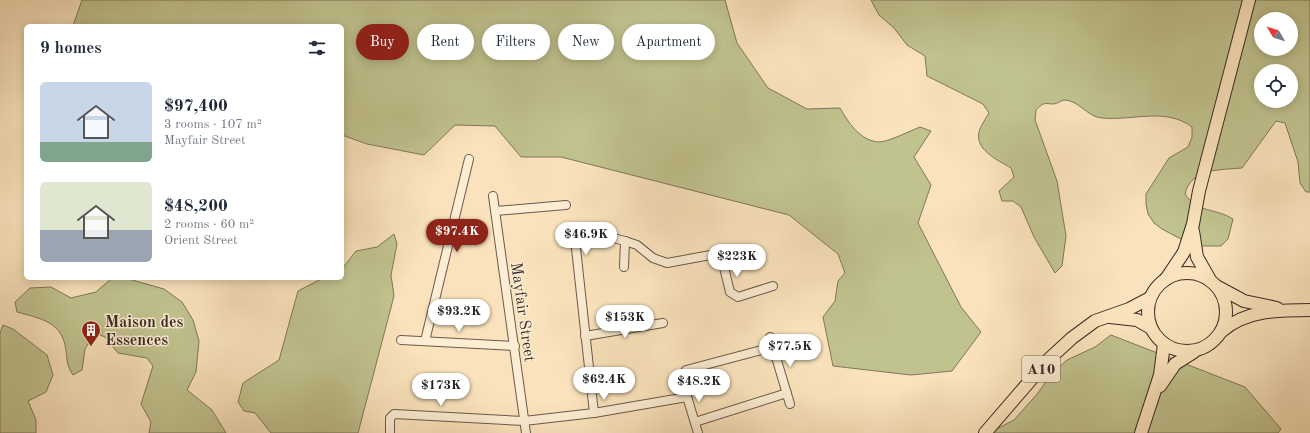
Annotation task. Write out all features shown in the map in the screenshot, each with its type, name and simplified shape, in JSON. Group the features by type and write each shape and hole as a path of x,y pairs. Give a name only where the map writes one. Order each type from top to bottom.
{"main road":[{"path":"1197,350 1180,351 1164,344 1156,337 1148,318 1150,298 1154,291 1166,279 1184,252 1249,0"},
{"path":"1192,224 1197,257 1208,278"},
{"path":"1166,279 1182,272 1200,274 1244,301 1290,310"},
{"path":"1218,286 1223,294 1226,308 1225,322 1222,331"},
{"path":"1107,317 1150,298"},
{"path":"1155,393 1175,364 1183,357 1211,343 1232,322 1249,316 1290,310 1310,310"},
{"path":"1107,317 1137,320 1151,328"},
{"name":"A10","path":"985,433 1048,360 1072,338 1095,321 1107,317"},
{"path":"1141,433 1155,393 1163,360 1164,344"}],"street":[{"path":"424,341 469,159"},
{"name":"Mayfair Street","path":"493,196 526,433"},
{"path":"496,212 566,205"},
{"path":"594,413 574,230 577,229 625,241 637,246 653,258 667,263 716,254 721,256 730,292 733,296 738,297 773,286"},
{"path":"624,267 625,241"},
{"path":"620,320 622,330"},
{"path":"585,336 663,323"},
{"path":"770,337 790,404"},
{"path":"401,340 515,346"},
{"path":"698,433 681,377 686,370 773,347"},
{"path":"694,422 787,393"},
{"path":"390,433 390,418 394,414 524,421 594,413 687,397"}],"green space":[{"path":"82,0 725,0 737,43 768,88 807,109 840,108 855,130 872,141 883,142 920,127 931,131 914,157 931,185 918,223 961,307 981,332 952,371 911,375 833,366 823,317 835,301 838,281 845,273 838,254 789,215 561,157 521,157 495,126 455,125 424,155 367,144 344,136 344,24 74,24"},
{"path":"871,0 1310,0 1310,192 1306,192 1300,183 1298,162 1285,123 1276,121 1242,168 1208,172 1193,179 1188,186 1185,194 1195,204 1233,219 1228,239 1221,246 1194,246 1162,229 1154,223 1148,214 1146,204 1146,194 1169,158 1188,147 1192,137 1192,127 1182,121 1160,116 1113,118 1097,117 1074,103 1064,100 1054,104 1043,104 1036,110 1035,120 1057,181 1066,236 1062,266 1055,273 1034,237 1021,207 1013,201 1002,201 999,191 1014,177 1011,168 988,153 980,142 980,129 989,113 983,104 927,76 925,56 907,45 894,28 879,15"},
{"path":"394,234 397,244 391,275 394,296 358,433 271,433 255,413 244,411 238,402 243,383 279,360 298,291 319,280 344,280 344,266 356,251 377,247"},
{"path":"110,280 132,280 164,289 182,302 193,320 199,341 196,372 187,390 212,410 226,433 149,433 151,422 141,404 153,366 147,358 118,353 105,337 95,333 85,349 82,370 73,375 68,364 65,345 58,331 47,322 33,316 17,312 15,302 30,288 51,287 71,298 96,292"},
{"path":"3,325 13,329 47,355 53,375 46,392 28,401 36,420 36,433 0,433 0,333"},
{"path":"1111,335 1245,387 1281,429 1278,433 989,433 1014,420 1038,393 1051,374 1067,360 1095,347"}],"place":[{"name":"Maison des Essences","path":"91,347"}]}
